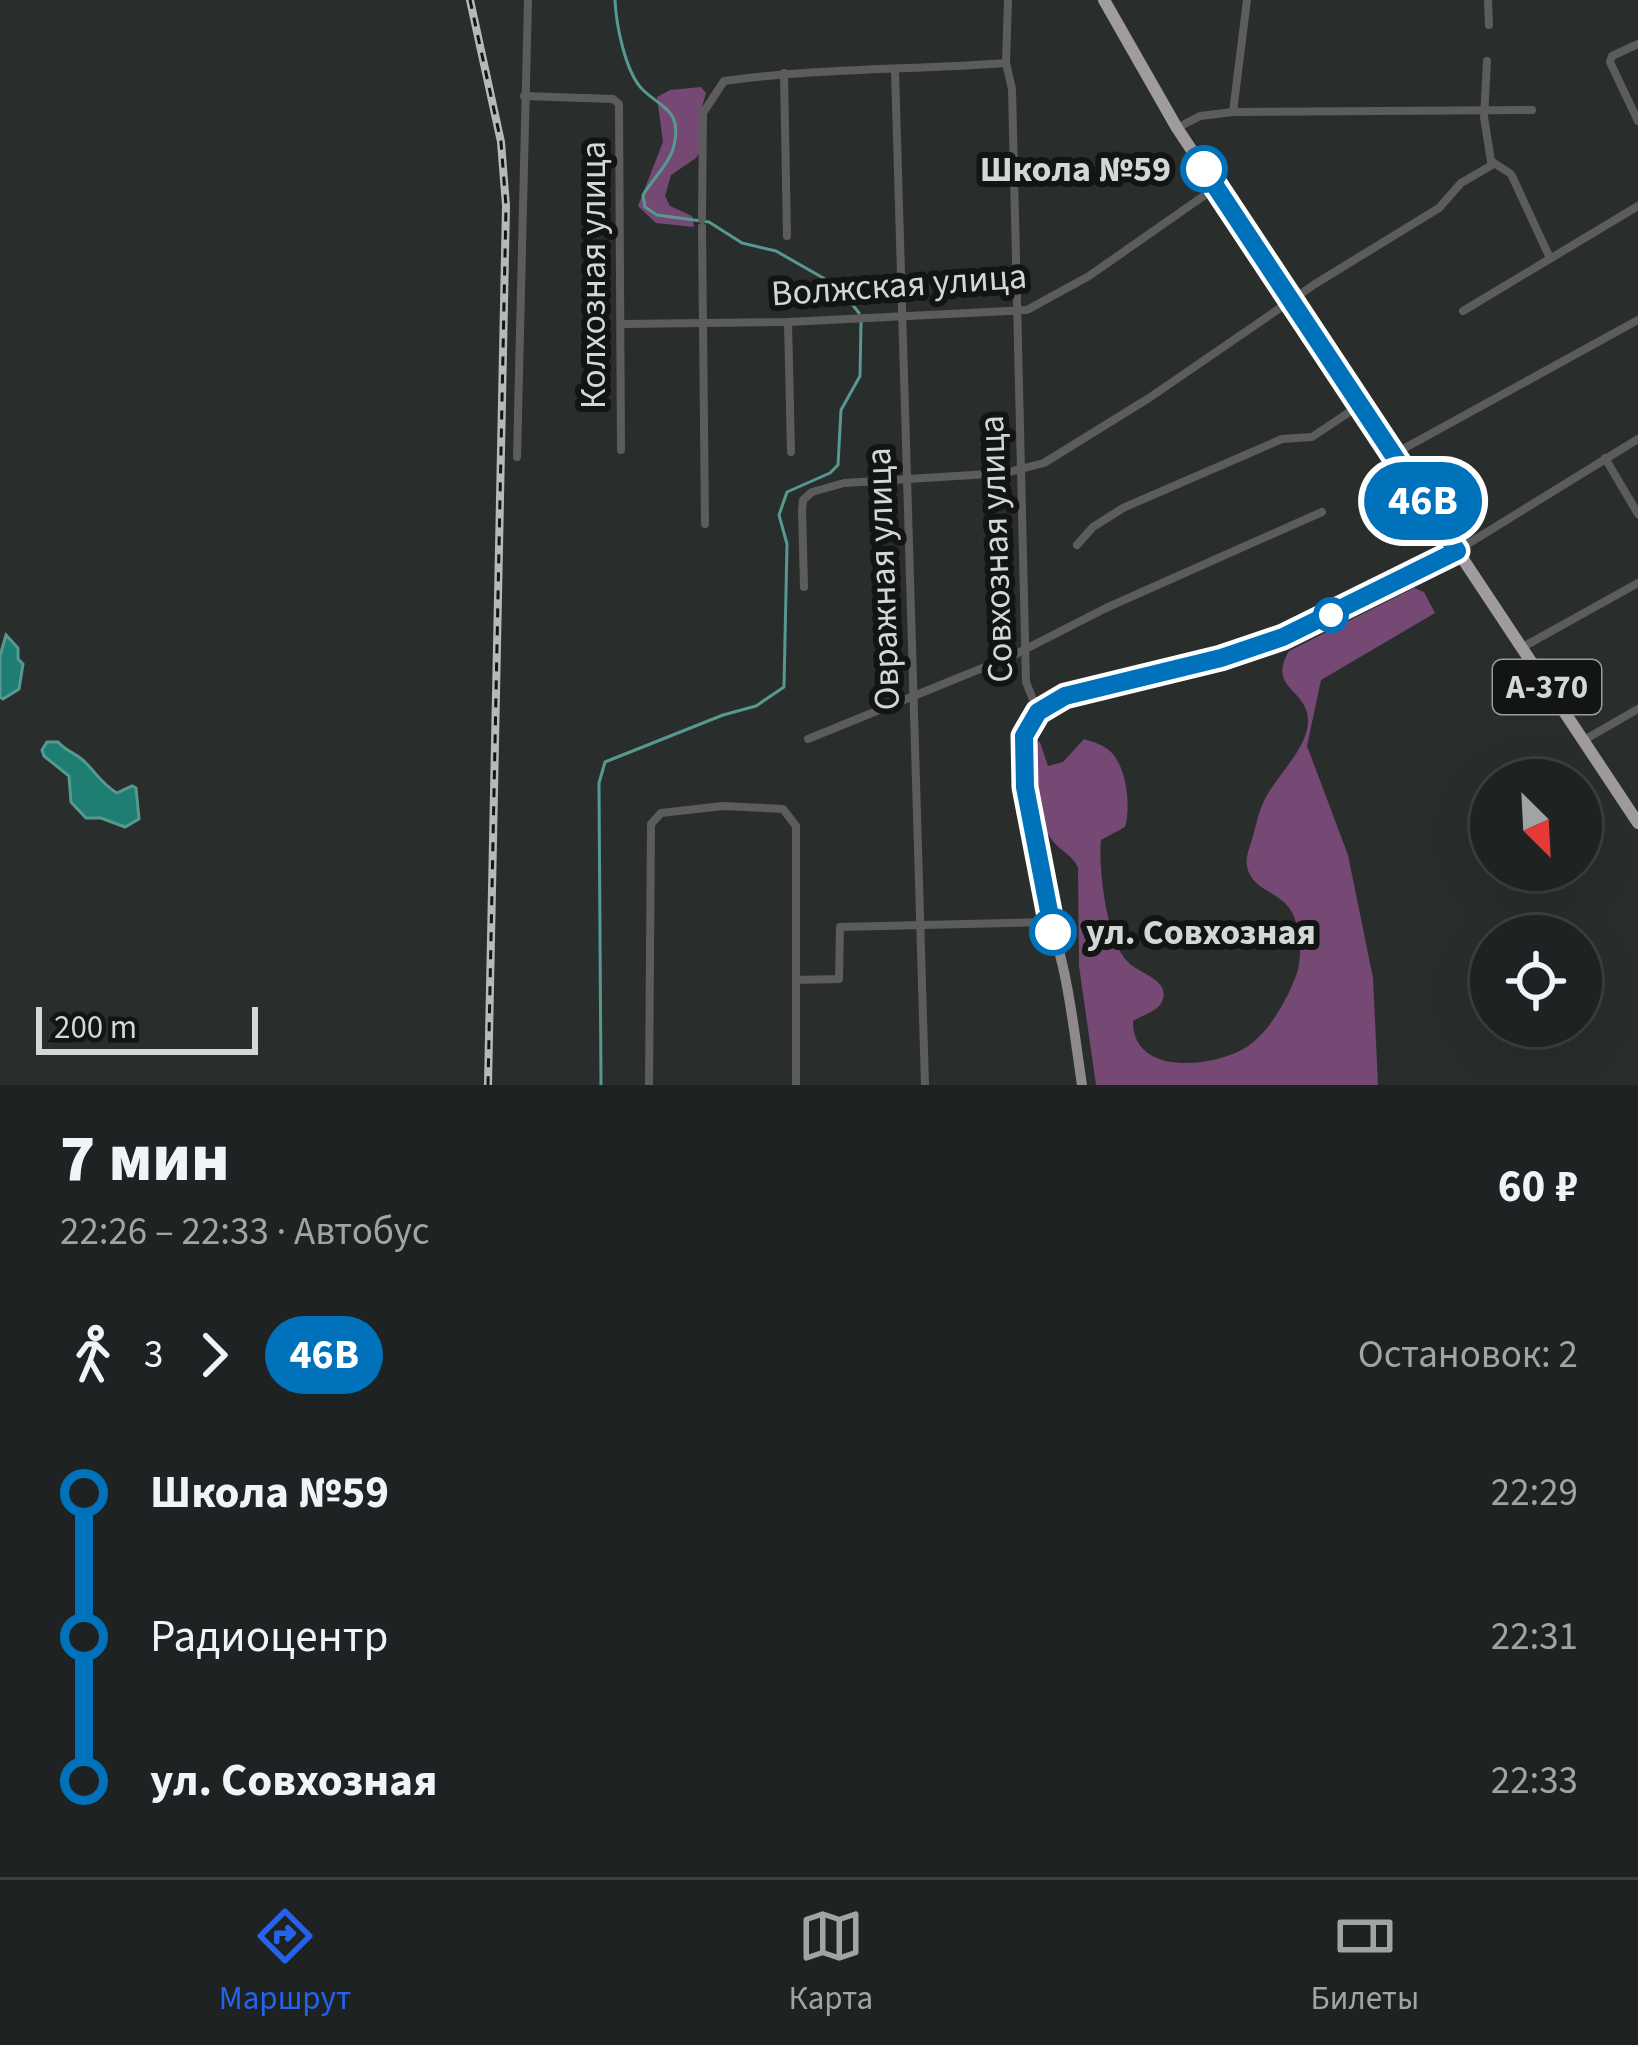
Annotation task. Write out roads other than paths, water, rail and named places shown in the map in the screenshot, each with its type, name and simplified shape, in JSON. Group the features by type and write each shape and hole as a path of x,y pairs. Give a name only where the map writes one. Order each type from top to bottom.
{"highway":[{"name":"А-370","path":"1104,0 1139,67 1290,301 1638,823"}],"main road":[{"path":"1038,712 1065,696 1221,658 1283,637 1457,551"},
{"name":"Совхозная улица","path":"1038,712 1024,736 1025,787 1050,922 1064,970 1082,1085"}],"street":[{"path":"518,457 528,0"},
{"name":"Совхозная улица","path":"1008,0 1006,63 1012,89 1026,682 1038,712"},
{"path":"1233,112 1247,0"},
{"path":"1488,0 1489,25"},
{"path":"1638,44 1612,56 1615,74 1638,121"},
{"path":"1487,61 1484,110 1492,165"},
{"path":"705,524 703,113 724,81 784,73 1006,63"},
{"name":"Овражная улица","path":"895,71 925,1085"},
{"path":"784,73 787,236"},
{"name":"Колхозная улица","path":"524,96 617,100 620,110 621,450"},
{"path":"1178,128 1199,116 1233,112 1532,110"},
{"path":"1492,165 1511,174 1550,258"},
{"path":"804,586 802,510 806,496 844,483 1023,470 1060,455 1439,208 1461,183 1492,165"},
{"name":"Волжская улица","path":"622,324 1019,311 1089,276 1217,188"},
{"path":"1463,311 1638,206"},
{"path":"1394,454 1638,320"},
{"path":"788,322 791,452"},
{"path":"1077,545 1093,527 1123,508 1282,439 1312,437 1360,405"},
{"path":"1457,551 1638,439"},
{"path":"1605,458 1638,514"},
{"path":"808,739 1027,650 1106,608 1322,512"},
{"path":"1521,648 1638,583"},
{"path":"1582,741 1638,710"},
{"path":"650,1085 651,824 658,814 723,806 783,809 796,826 796,1085"},
{"path":"796,980 839,979 840,927 1050,922"}],"waterway":[{"path":"615,0 631,71 642,89 669,112 675,126 671,155 643,195 645,207 657,215 709,222 742,243 776,251 839,287 859,313"},
{"path":"601,1085 599,783 605,762 756,706 784,687 787,544 779,515 787,492 838,465 841,410 860,376 861,322"}],"railway":[{"path":"470,0 501,142 506,206 488,1085"}],"place":[{"name":"Школа №59","path":"1204,169"},
{"name":"ул. Совхозная","path":"1053,932"}]}
